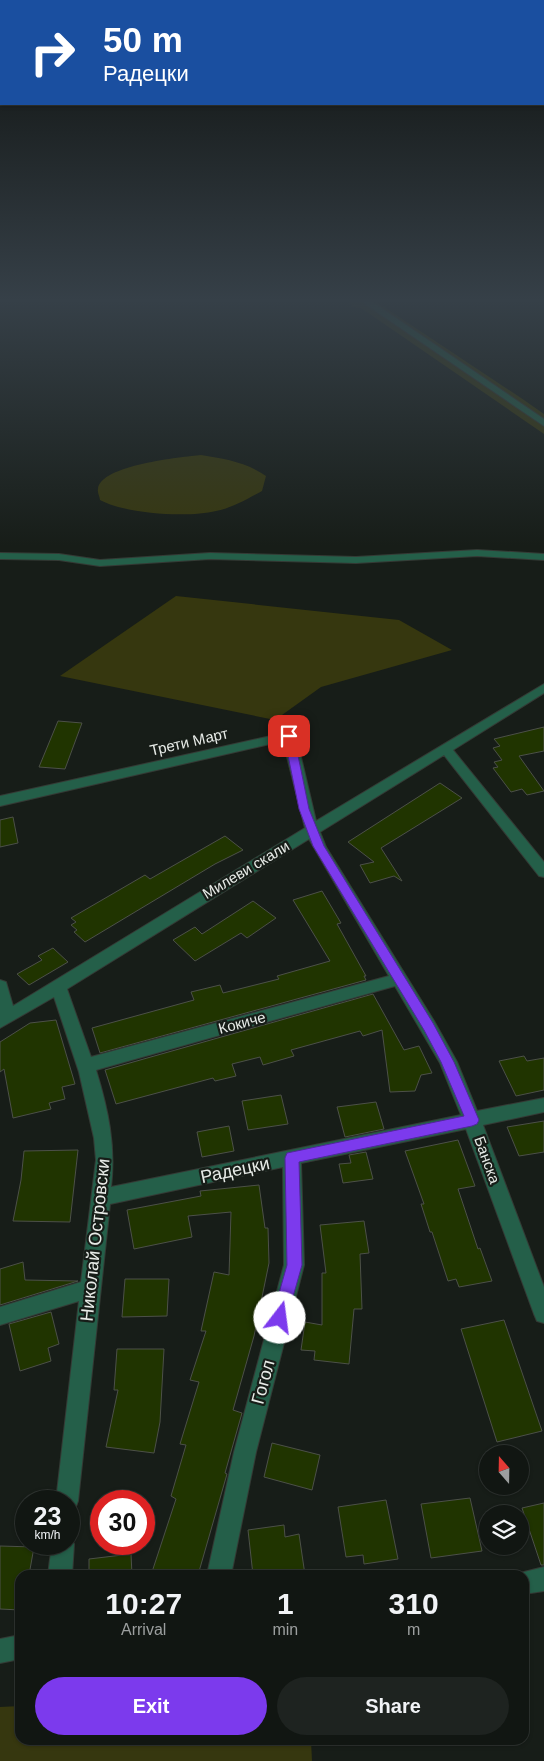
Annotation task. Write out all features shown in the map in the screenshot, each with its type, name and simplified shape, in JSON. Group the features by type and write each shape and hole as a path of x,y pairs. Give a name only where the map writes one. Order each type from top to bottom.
{"street":[{"path":"485,381 544,423"},
{"path":"0,556 59,557 100,563 210,556 356,560 478,553 544,557"},
{"name":"Милеви скали","path":"3,1019 544,688"},
{"name":"Трети Март","path":"0,801 289,736 304,809 312,830"},
{"path":"445,748 544,872"},
{"name":"Банска","path":"312,830 319,846 448,1062 472,1120 544,1314"},
{"name":"Кокиче","path":"85,1066 400,979"},
{"path":"0,986 3,1019"},
{"name":"Николай Островски","path":"58,986 85,1066 104,1134 106,1160 90,1289 69,1490"},
{"name":"Радецки","path":"102,1197 544,1105"},
{"name":"Гогол","path":"220,1570 245,1452 294,1265 292,1158"},
{"path":"0,1316 90,1289"},
{"path":"60,1570 62,1555"},
{"path":"529,1582 544,1580"},
{"path":"0,1651 15,1648"}],"shaded area":[{"path":"467,381 496,381 524,400 544,414 544,434"},
{"path":"201,455 235,462 258,471 266,476 262,491 228,508 189,514 125,509 100,500 98,489 102,481 112,474 143,464"},
{"path":"176,596 399,620 452,650 321,687 275,720 60,676"},
{"path":"15,1706 15,1745 311,1745 312,1761 0,1761 0,1707"}],"building":[{"path":"58,721 82,723 65,769 39,767"},
{"path":"544,727 544,751 519,756 544,791 527,795 522,789 511,792 493,768 498,767 494,762 502,760 493,748 500,746 494,739"},
{"path":"440,783 462,798 381,848 402,881 394,876 370,883 360,865 374,862 348,842"},
{"path":"13,817 18,843 0,847 0,820"},
{"path":"225,836 243,850 215,864 85,942 74,932 77,930 71,925 76,922 71,918 145,875 150,879"},
{"path":"322,891 341,923 337,924 366,976 364,976 366,980 100,1053 92,1028 194,1000 191,992 220,985 223,993 279,979 277,976 330,961 293,900"},
{"path":"253,901 276,918 247,938 241,933 195,961 173,940 195,927 202,934"},
{"path":"53,948 68,962 29,985 17,974 42,960 38,956"},
{"path":"373,994 404,1050 419,1046 432,1073 421,1075 415,1091 390,1092 382,1030 363,1036 360,1031 291,1050 294,1056 263,1065 260,1057 232,1064 236,1076 215,1081 213,1078 116,1104 105,1070"},
{"path":"56,1020 75,1084 62,1087 65,1099 49,1103 51,1109 13,1118 4,1069 0,1072 0,1042 30,1023"},
{"path":"524,1056 527,1061 544,1058 544,1090 516,1096 499,1061"},
{"path":"281,1095 288,1124 248,1130 242,1101"},
{"path":"376,1102 384,1129 345,1137 337,1107"},
{"path":"544,1121 544,1152 519,1156 507,1127"},
{"path":"229,1126 234,1151 202,1157 197,1132"},
{"path":"458,1140 475,1186 458,1189 478,1249 480,1248 492,1281 459,1287 456,1279 448,1281 432,1232 430,1232 421,1204 424,1204 405,1151"},
{"path":"78,1150 70,1222 13,1221 21,1180 24,1151"},
{"path":"366,1152 373,1179 343,1183 339,1164 351,1163 349,1155"},
{"path":"259,1185 265,1228 268,1228 269,1263 254,1336 233,1410 242,1413 199,1570 153,1570 176,1499 171,1496 186,1445 180,1444 199,1382 190,1380 206,1331 201,1331 214,1272 229,1275 231,1212 188,1216 192,1237 134,1249 127,1210 201,1196 200,1191"},
{"path":"364,1221 369,1253 360,1254 362,1309 354,1309 349,1364 314,1360 315,1351 301,1350 305,1322 322,1325 322,1273 326,1273 320,1225"},
{"path":"23,1262 25,1280 78,1281 0,1305 0,1269"},
{"path":"125,1279 169,1279 167,1316 122,1317"},
{"path":"51,1312 59,1344 48,1348 51,1361 20,1371 9,1324"},
{"path":"504,1320 542,1431 497,1442 461,1329"},
{"path":"117,1349 164,1349 160,1422 154,1453 106,1447 118,1390 114,1390"},
{"path":"272,1443 320,1455 312,1490 264,1477"},
{"path":"470,1498 479,1538 479,1551 431,1558 421,1504"},
{"path":"386,1500 398,1559 364,1564 363,1555 346,1557 338,1507"},
{"path":"544,1503 544,1565 541,1565 529,1529 529,1506"},
{"path":"284,1525 285,1537 299,1534 304,1570 252,1570 248,1530"},
{"path":"0,1546 15,1546 15,1555 33,1555 30,1570 15,1570 15,1610 0,1609"},
{"path":"131,1555 132,1570 89,1570 89,1559"}],"route":[{"path":"280,1318 294,1265 292,1158 472,1120 448,1062 428,1026 319,846 304,809 289,736"}]}
